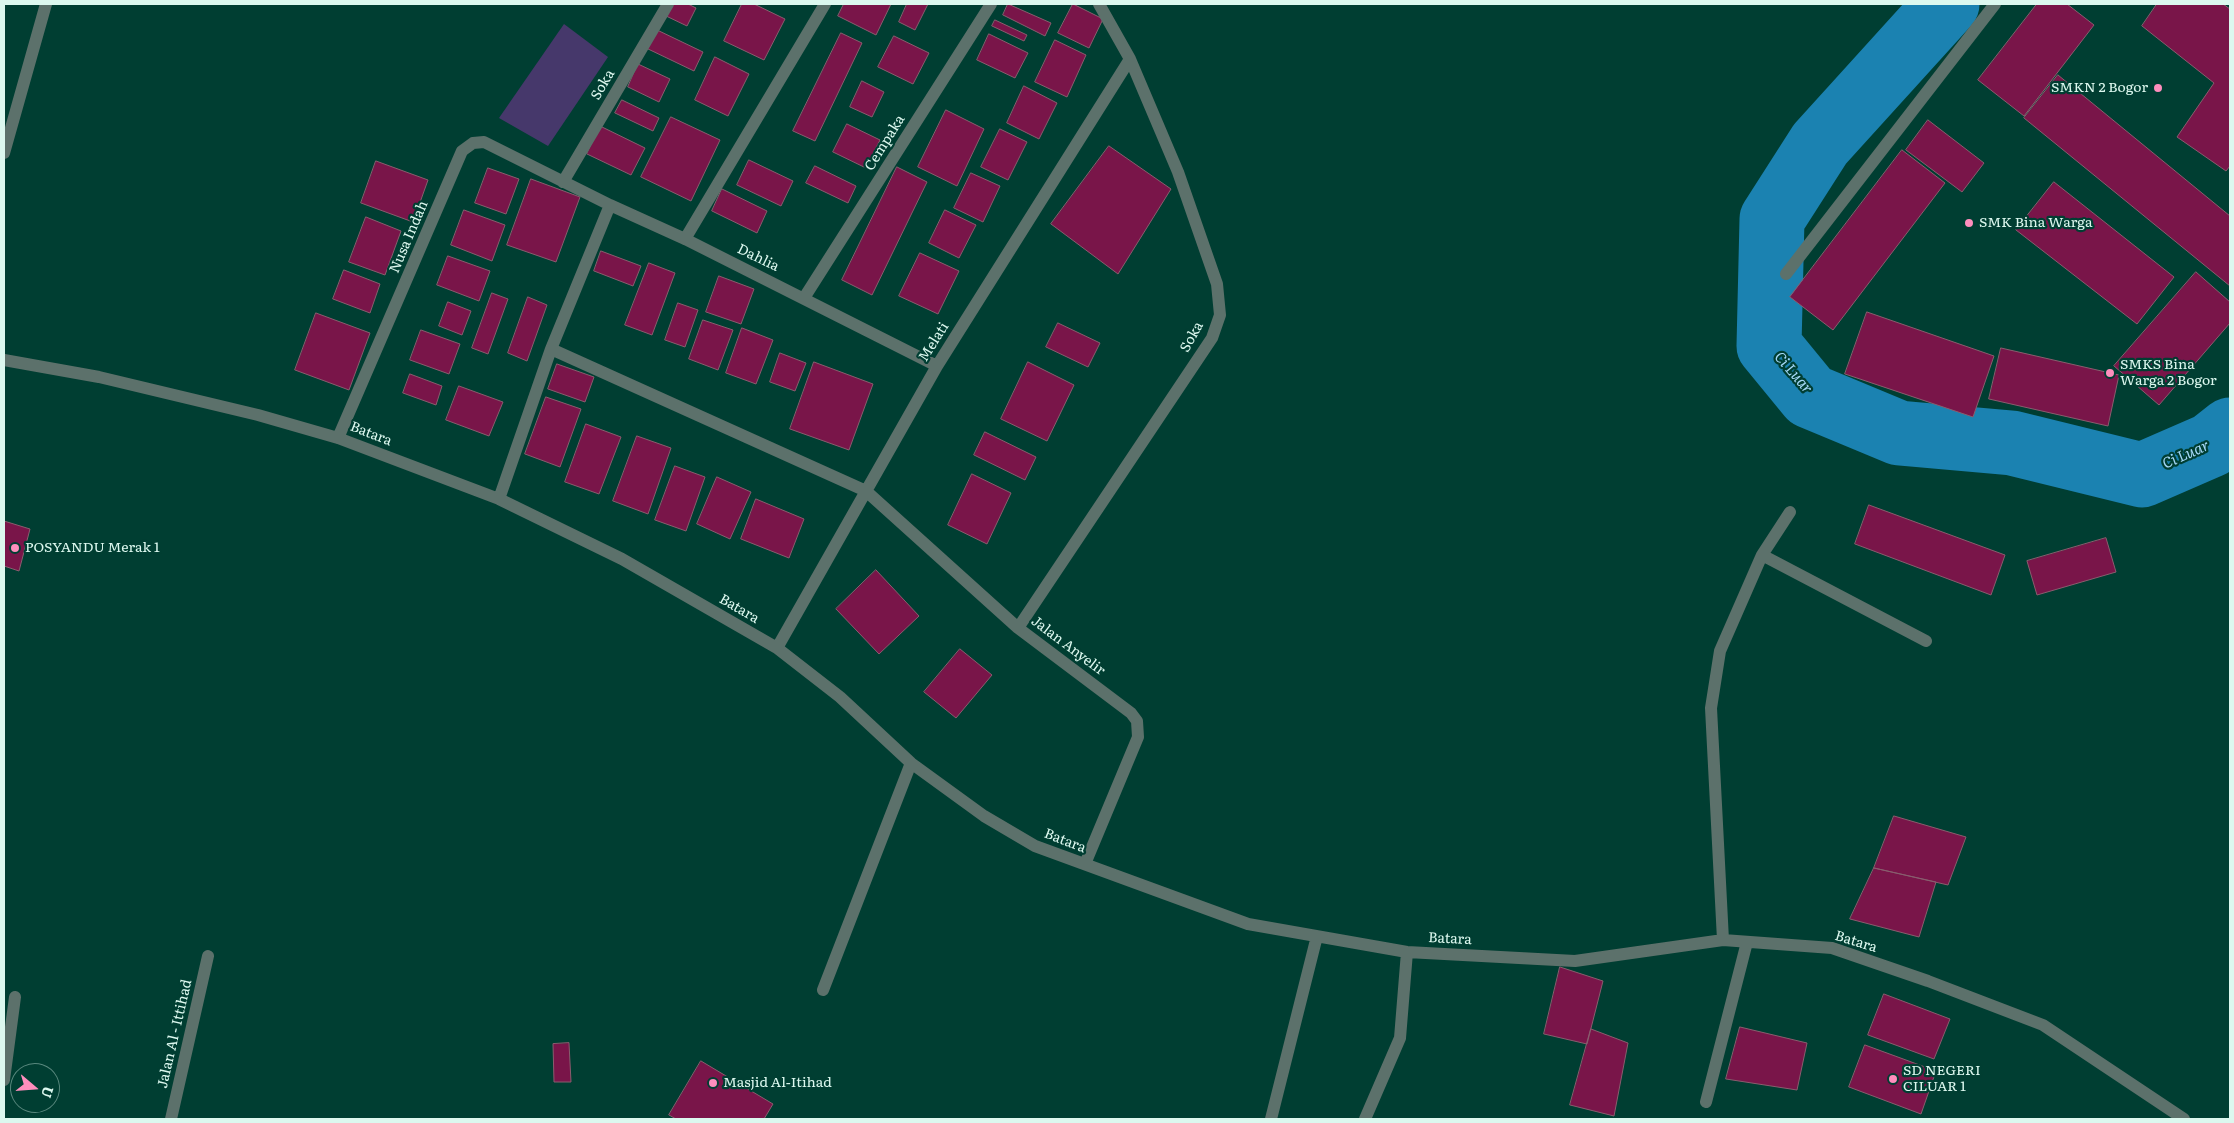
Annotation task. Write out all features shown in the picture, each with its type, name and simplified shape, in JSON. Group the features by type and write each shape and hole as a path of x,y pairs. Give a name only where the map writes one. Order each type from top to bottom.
{"street":[{"path":"4,153 46,4"},
{"name":"Soka","path":"563,182 668,4"},
{"path":"686,239 825,4"},
{"name":"Cempaka","path":"804,298 991,4"},
{"name":"Soka","path":"1018,628 1212,338 1220,315 1217,284 1178,172 1130,59 1099,4"},
{"path":"1786,274 1994,4"},
{"name":"Melati","path":"777,648 937,366 1130,59"},
{"name":"Nusa Indah","path":"338,438 462,151 473,143 484,142 563,182"},
{"name":"Dahlia","path":"563,182 686,239 937,366"},
{"path":"499,499 551,349 610,205"},
{"name":"Jalan Anyelir","path":"551,349 866,491 1018,628 1131,712 1137,721 1138,737 1085,864"},
{"name":"Batara","path":"4,361 99,377 258,415 338,438 499,499 622,559 777,648 840,697 911,763 984,816 1035,846 1248,924 1407,952 1575,961 1723,940 1832,948 1928,981 2043,1025 2184,1119"},
{"path":"1723,940 1711,708 1720,651 1762,555 1790,512"},
{"path":"1762,555 1926,641"},
{"path":"823,990 911,763"},
{"path":"1270,1119 1317,936"},
{"path":"1706,1102 1747,942"},
{"path":"1365,1119 1400,1038 1407,952"},
{"name":"Jalan Al - Ittihad","path":"171,1119 208,956"},
{"path":"4,1080 16,997"}],"shaded area":[{"path":"564,24 608,57 548,146 499,118"}],"building":[{"path":"670,4 688,4 696,8 687,26 664,15"},
{"path":"742,4 754,4 785,19 764,60 724,41"},
{"path":"844,4 891,4 876,35 838,16"},
{"path":"907,4 928,4 915,30 899,22"},
{"path":"1008,4 1051,23 1045,36 1003,15"},
{"path":"1073,4 1103,19 1089,48 1058,33"},
{"path":"2037,4 2067,4 2094,25 2024,116 1978,80"},
{"path":"2157,4 2223,4 2230,9 2230,166 2226,171 2177,137 2214,83 2142,26"},
{"path":"995,20 1027,35 1024,41 992,26"},
{"path":"655,29 703,52 694,71 646,48"},
{"path":"841,33 862,43 815,141 793,131"},
{"path":"989,34 1028,53 1015,78 977,60"},
{"path":"894,36 929,53 913,84 878,67"},
{"path":"1055,40 1086,55 1067,97 1035,82"},
{"path":"715,57 749,74 728,116 695,100"},
{"path":"638,64 670,79 659,102 628,87"},
{"path":"2058,75 2230,216 2230,286 2024,118"},
{"path":"862,81 884,92 872,117 850,107"},
{"path":"1024,86 1057,103 1039,139 1007,123"},
{"path":"622,100 659,118 653,131 615,113"},
{"path":"946,110 984,129 957,186 918,167"},
{"path":"671,117 720,140 691,201 641,177"},
{"path":"1928,120 1984,163 1962,192 1906,150"},
{"path":"847,124 880,140 866,168 833,152"},
{"path":"600,126 645,148 631,175 587,154"},
{"path":"1000,129 1027,142 1008,180 981,167"},
{"path":"1109,146 1171,189 1118,274 1051,224"},
{"path":"1902,150 1945,183 1833,330 1790,297"},
{"path":"749,160 793,181 781,206 737,185"},
{"path":"376,161 428,180 413,222 361,203"},
{"path":"815,166 856,186 848,203 806,183"},
{"path":"897,167 927,182 872,295 842,280"},
{"path":"488,168 519,179 506,214 475,203"},
{"path":"971,173 1000,186 983,222 954,208"},
{"path":"531,179 580,197 556,262 507,245"},
{"path":"2054,182 2174,277 2137,324 2016,230"},
{"path":"722,189 767,211 757,233 712,211"},
{"path":"464,210 505,225 492,261 451,245"},
{"path":"945,210 976,225 959,258 929,243"},
{"path":"366,217 401,231 385,275 349,262"},
{"path":"601,251 641,266 633,286 594,271"},
{"path":"920,253 959,271 938,314 899,296"},
{"path":"448,256 490,271 479,301 437,285"},
{"path":"649,263 675,273 652,335 625,325"},
{"path":"344,270 380,284 370,313 333,299"},
{"path":"2196,272 2230,302 2230,323 2159,405 2114,366"},
{"path":"719,276 754,289 741,324 706,312"},
{"path":"492,293 508,299 488,354 472,348"},
{"path":"528,297 547,305 527,361 508,353"},
{"path":"448,302 471,311 462,335 439,326"},
{"path":"678,303 698,310 685,347 665,340"},
{"path":"1867,312 1994,356 1973,417 1845,374"},
{"path":"316,313 370,333 349,390 295,370"},
{"path":"703,320 733,330 718,370 689,359"},
{"path":"1058,323 1100,343 1088,367 1046,347"},
{"path":"742,328 773,340 756,384 726,373"},
{"path":"421,330 460,344 449,374 410,360"},
{"path":"2001,348 2119,375 2108,426 1989,399"},
{"path":"780,353 806,363 795,391 770,382"},
{"path":"814,362 873,384 849,450 790,429"},
{"path":"1028,362 1074,385 1047,441 1001,419"},
{"path":"557,364 594,377 585,402 548,389"},
{"path":"410,374 442,386 436,405 403,393"},
{"path":"459,386 503,402 489,436 446,420"},
{"path":"546,397 581,409 560,467 525,454"},
{"path":"586,424 621,437 599,494 565,482"},
{"path":"985,432 1036,457 1025,480 974,455"},
{"path":"637,436 671,448 648,514 613,501"},
{"path":"675,466 705,477 686,531 655,520"},
{"path":"972,474 1011,493 987,544 948,525"},
{"path":"717,477 751,492 730,539 697,524"},
{"path":"756,499 804,519 789,558 741,539"},
{"path":"1869,505 2005,555 1991,595 1855,544"},
{"name":"POSYANDU Merak 1","path":"4,521 30,529 19,571 4,566"},
{"path":"2106,538 2116,572 2037,595 2027,561"},
{"path":"876,570 919,616 879,654 836,609"},
{"path":"960,649 992,675 956,718 924,692"},
{"path":"1894,816 1966,837 1948,885 1874,868"},
{"path":"1874,868 1936,882 1919,937 1850,919"},
{"path":"1560,967 1603,981 1587,1044 1544,1034"},
{"name":"SD NEGERI CILUAR 1","path":"1884,994 1950,1019 1934,1059 1868,1035"},
{"path":"1740,1027 1807,1043 1797,1090 1726,1079"},
{"path":"1591,1029 1628,1043 1614,1116 1570,1105"},
{"path":"569,1043 571,1082 554,1082 553,1044"},
{"name":"SD NEGERI CILUAR 1","path":"1865,1045 1936,1071 1921,1114 1849,1087"},
{"name":"Masjid Al-Itihad","path":"701,1061 773,1104 764,1119 676,1119 669,1115"}],"waterway":[{"name":"Ci Luar","path":"1947,4 1820,144 1772,219 1769,346 1810,396 1899,433 2012,443 2142,475 2211,445 2230,430"}],"place":[{"name":"SMKN 2 Bogor","path":"2158,88"},
{"name":"SMK Bina Warga","path":"1969,223"},
{"name":"SMKS Bina Warga 2 Bogor","path":"2110,373"},
{"name":"POSYANDU Merak 1","path":"15,548"},
{"name":"SD NEGERI CILUAR 1","path":"1893,1079"},
{"name":"Masjid Al-Itihad","path":"713,1083"}]}
